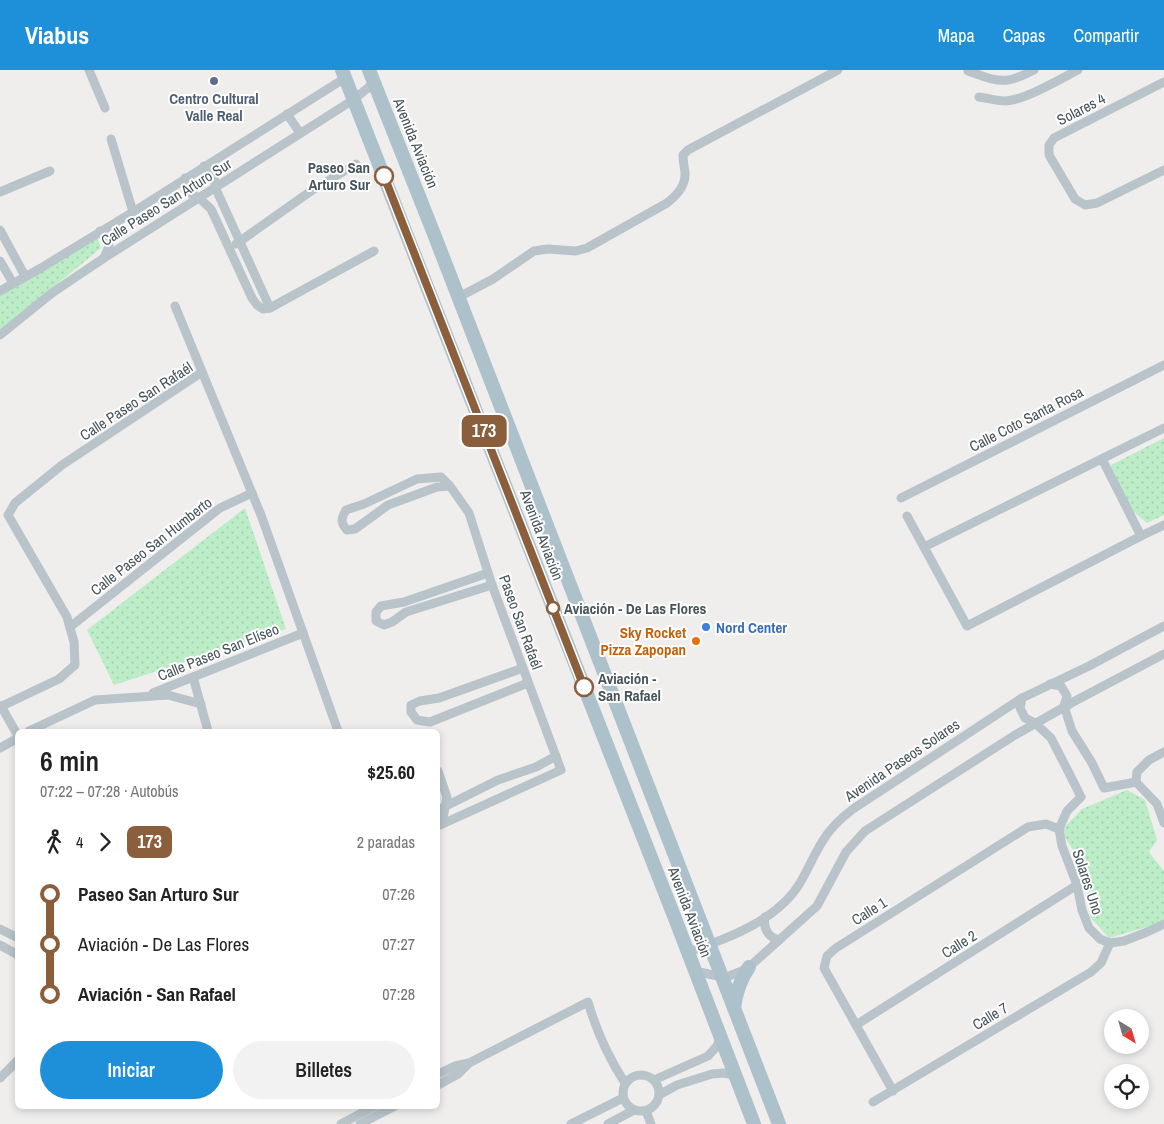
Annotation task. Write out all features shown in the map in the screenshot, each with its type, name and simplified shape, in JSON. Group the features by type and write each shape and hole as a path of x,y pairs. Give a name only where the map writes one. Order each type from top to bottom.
{"main road":[{"name":"Avenida Aviación","path":"343,74 426,281 754,1124"},
{"name":"Avenida Aviación","path":"371,76 779,1124"},
{"path":"734,1009 736,993 749,966"}],"street":[{"path":"89,70 105,108"},
{"path":"458,297 493,279 534,251 548,249 576,251 587,248 667,203 678,194 683,184 685,172 683,156 688,150 838,70"},
{"path":"968,72 1000,80 1008,80 1034,70"},
{"path":"979,97 1008,101 1019,98 1078,70"},
{"name":"Calle Paseo San Arturo Sur","path":"0,291 133,212 287,114 343,74"},
{"name":"Calle Paseo San Arturo Sur","path":"0,335 52,293 104,258 353,100 371,76"},
{"name":"Solares 4","path":"1164,82 1054,138 1049,145 1049,155 1075,199 1084,205 1096,203 1164,170"},
{"path":"287,114 300,133"},
{"path":"112,138 133,212"},
{"path":"229,248 311,191 356,164"},
{"path":"204,166 209,169 216,181 215,187 270,308"},
{"path":"0,192 50,171"},
{"path":"185,178 186,187 190,193 211,209 252,298 263,309 270,308 374,250"},
{"path":"0,230 25,276"},
{"path":"100,231 106,237 109,246 104,258"},
{"path":"0,261 13,283"},
{"path":"175,306 202,372"},
{"name":"Calle Coto Santa Rosa","path":"901,498 1164,365"},
{"name":"Calle Paseo San Rafaél","path":"0,707 59,679 75,665 74,642 67,616 8,515 15,503 62,465 202,372 252,493 337,729"},
{"path":"924,547 1164,428"},
{"path":"1102,459 1141,536"},
{"path":"441,477 450,486 437,487 388,505 355,529 348,530 343,525 342,518 346,510 364,504 417,479 441,477"},
{"name":"Paseo San Rafaél","path":"440,825 560,770 492,585 469,513 450,486"},
{"name":"Calle Paseo San Humberto","path":"70,628 220,508 252,493"},
{"path":"907,516 967,626 1164,525"},
{"path":"488,573 404,602 382,606 376,612 376,621 384,625 406,612 492,585"},
{"name":"Avenida Paseos Solares","path":"688,952 729,937 778,908 791,896 800,883 822,842 834,826 854,809 1022,698 1089,666 1164,626"},
{"name":"Calle Paseo San Elíseo","path":"144,696 303,634"},
{"path":"696,971 722,977 736,974 749,966 816,906 846,852 865,831 1035,723 1164,654"},
{"path":"523,668 439,698 420,701 411,705 410,712 417,720 430,722 528,683"},
{"path":"193,677 207,729"},
{"path":"1050,684 1061,686 1067,696 1064,706 1072,731 1092,763 1104,788 1136,782"},
{"path":"33,729 95,700 168,695 201,704"},
{"path":"1022,698 1020,708 1026,718 1035,723 1051,738 1081,797 1067,811 1060,829"},
{"path":"0,707 15,732"},
{"path":"0,748 15,739"},
{"path":"1164,752 1149,760 1137,772 1136,782 1157,804 1164,823"},
{"path":"442,809 498,780 536,767 556,756"},
{"path":"440,776 447,797 442,809 440,825"},
{"name":"Calle 1","path":"893,1090 824,968 827,956 836,948 1028,827 1046,824 1060,829"},
{"name":"Solares Uno","path":"1060,829 1062,846 1077,885 1082,910 1090,928 1100,938 1110,943"},
{"name":"Calle 2","path":"856,1025 1077,885"},
{"path":"765,917 764,924 768,934 779,940"},
{"path":"1110,943 1124,941 1164,924"},
{"path":"0,929 15,936"},
{"name":"Calle 7","path":"872,1102 1091,972 1101,963 1110,943"},
{"path":"0,945 15,952"},
{"path":"440,1073 455,1066 469,1063 588,1002 594,1024 603,1045 625,1083"},
{"path":"654,1080 708,1056 717,1046 720,1038"},
{"path":"0,1078 15,1063"},
{"path":"440,1084 458,1074 469,1063"},
{"path":"642,1074 654,1080 657,1084 659,1095 658,1100 651,1108 646,1111 634,1110 627,1105 623,1098 622,1090 629,1078 642,1074"},
{"path":"659,1095 677,1086 712,1074 734,1075"},
{"path":"570,1124 623,1098"},
{"path":"341,1124 369,1109"},
{"path":"360,1124 389,1109"},
{"path":"608,1124 634,1110"},
{"path":"646,1111 651,1124"}],"green space":[{"path":"97,236 101,248 0,331 0,293"},
{"path":"1164,438 1164,515 1147,523 1130,509 1116,486 1111,465"},
{"path":"245,508 286,629 114,685 87,630"},
{"path":"1127,790 1145,800 1157,840 1149,852 1164,871 1164,922 1109,938 1090,917 1086,870 1061,831 1082,809"}],"bus line":[{"name":"173","path":"384,176 584,687"}],"place":[{"name":"Centro Cultural Valle Real","path":"214,81"},
{"name":"Paseo San Arturo Sur","path":"384,176"},
{"name":"Aviación - De Las Flores","path":"553,608"},
{"name":"Nord Center","path":"706,627"},
{"name":"Sky Rocket Pizza Zapopan","path":"696,641"},
{"name":"Aviación - San Rafael","path":"584,687"}]}
